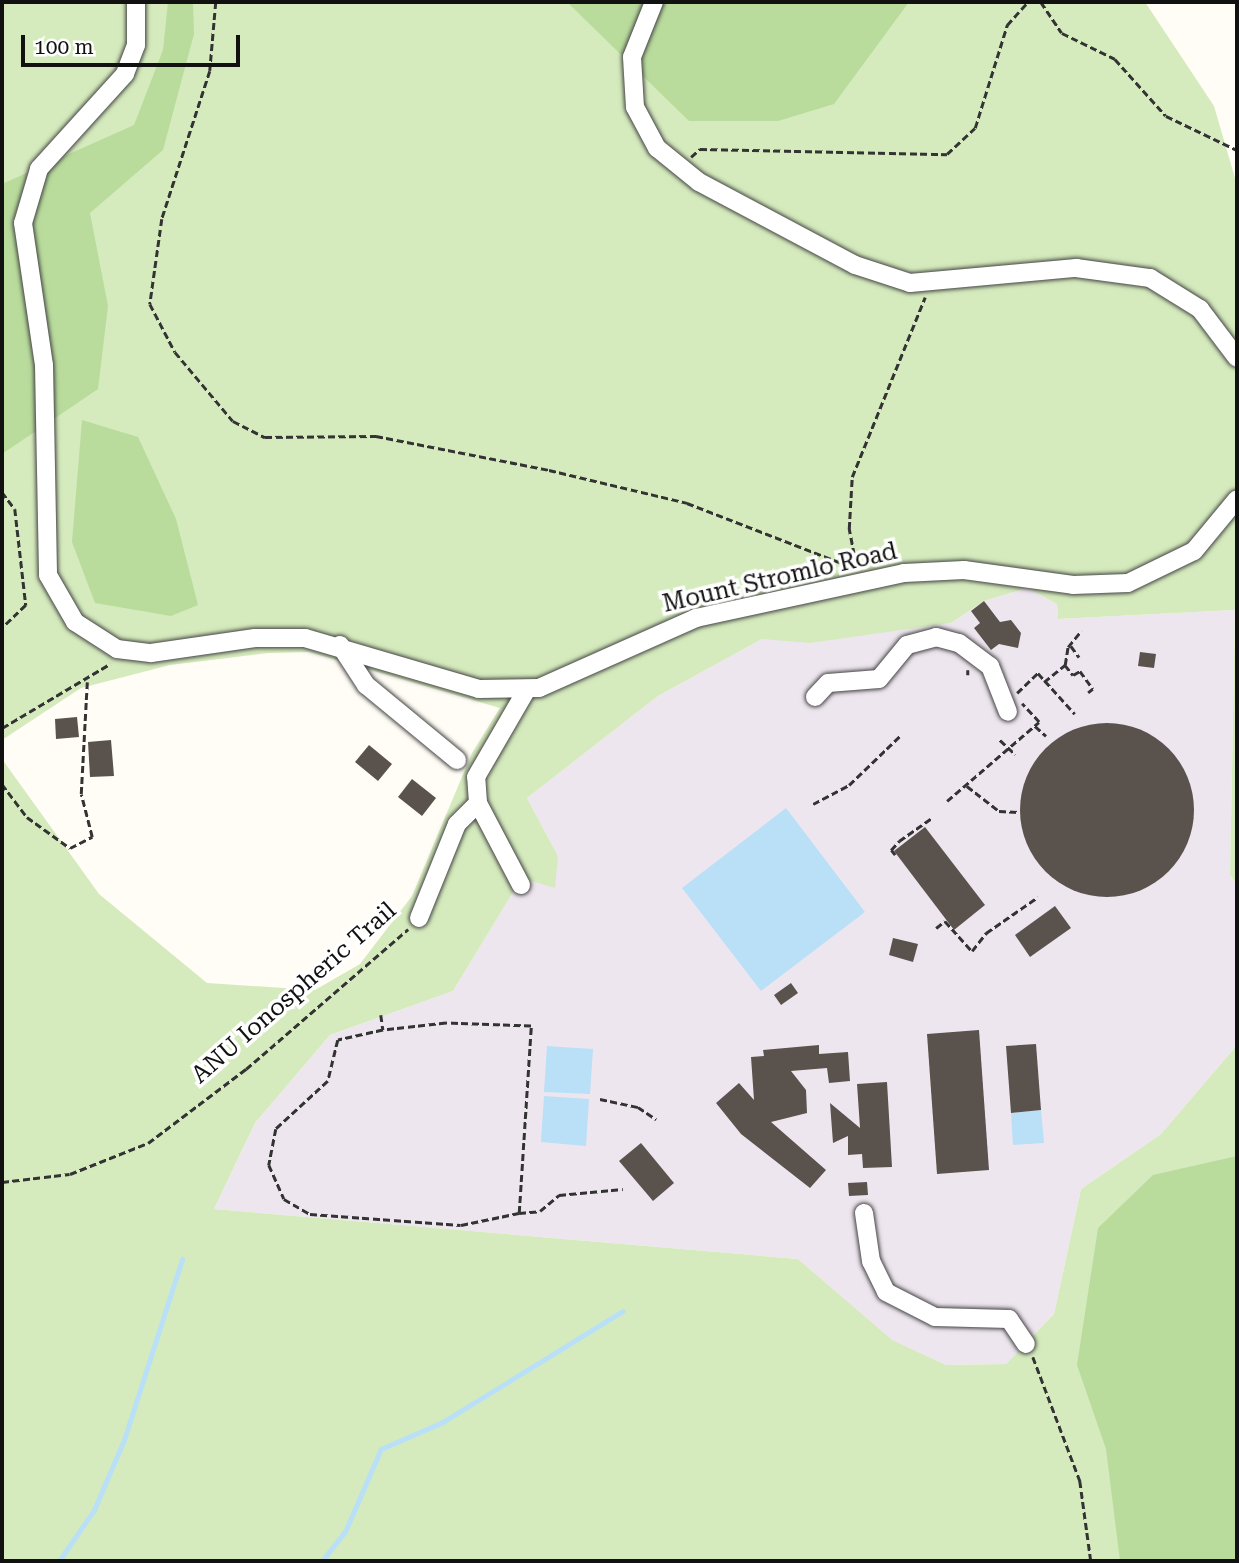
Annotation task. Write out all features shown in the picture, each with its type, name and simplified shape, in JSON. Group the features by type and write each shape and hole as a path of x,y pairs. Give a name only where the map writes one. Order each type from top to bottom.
{"street":[{"path":"126,651 75,622 48,575 44,365 23,223 39,169 125,75 136,46 136,2"},
{"path":"654,2 635,44 631,88 643,127 678,169 855,265 929,284 1076,268 1150,278 1200,309 1237,358"},
{"name":"Mount Stromlo Road","path":"126,651 278,636 340,645 479,689 527,690 567,681 696,618 858,574 964,570 1073,585 1128,583 1194,551 1237,499"},
{"path":"815,697 828,683 878,679 907,645 936,637 959,643 990,666 1012,718"},
{"path":"340,645 366,685 457,760"},
{"path":"521,885 478,803 480,762 517,713 527,690"},
{"name":"ANU Ionospheric Trail","path":"419,918 457,824 478,803"},
{"path":"864,1213 871,1261 886,1292 934,1317 1009,1319 1026,1344"}],"path":[{"path":"216,2 210,71 162,219 150,304 175,352 233,421 265,437 376,436 549,470 687,503 858,574"},
{"path":"678,169 700,149 947,154 975,128 1007,25 1028,2"},
{"path":"1041,2 1062,33 1110,55 1166,116 1237,150"},
{"path":"858,574 849,529 852,477 929,284"},
{"path":"2,492 15,509 26,605 2,628"},
{"path":"1044,682 1065,665 1071,646 1081,631"},
{"path":"1071,646 1079,657"},
{"path":"2,728 87,682 126,651"},
{"path":"1065,665 1085,678 1088,682 1088,693"},
{"path":"1020,690 1038,673 1052,692 1075,714"},
{"path":"2,784 27,817 70,848 92,837 81,794 87,682"},
{"path":"1047,696 1052,692"},
{"path":"947,802 1007,747 1035,726 1039,722 1022,704 1012,718 1024,734"},
{"path":"1035,726 1046,736"},
{"path":"813,804 849,785 900,736"},
{"path":"1000,740 1015,754"},
{"path":"967,786 999,811 1020,812"},
{"path":"895,855 891,849 899,841 931,819"},
{"path":"936,928 945,921 972,951 986,933 1038,897"},
{"name":"ANU Ionospheric Trail","path":"2,1182 70,1174 148,1143 246,1069 419,918"},
{"path":"380,1015 383,1030"},
{"path":"519,1213 531,1026 446,1023 383,1030 338,1040 328,1081 276,1129 269,1165 284,1199 310,1214 461,1225 540,1211 559,1195 623,1189"},
{"path":"600,1100 638,1107 656,1119"},
{"path":"1026,1344 1080,1481 1091,1561"}],"shaded area":[{"path":"1027,588 1057,604 1058,619 1235,610 1230,875 1237,885 1237,1045 1161,1134 1081,1189 1054,1314 1006,1364 946,1365 891,1340 798,1259 214,1209 255,1123 330,1035 453,991 515,889 558,856 527,798 658,696 762,639 951,623 984,601"}],"green space":[{"path":"2,2 1145,2 1214,106 1237,185 1237,885 1230,875 1235,610 1058,619 1057,604 1027,588 984,601 951,623 810,643 762,639 658,696 527,798 558,856 555,888 528,880 515,889 453,991 330,1035 255,1123 214,1209 798,1259 892,1340 946,1365 1006,1364 1054,1314 1081,1189 1161,1134 1237,1045 1237,1561 2,1561 2,759 99,894 207,983 315,990 360,964 412,896 472,753 500,708 309,652 268,653 170,665 81,688 2,740"},
{"path":"168,2 193,2 194,34 163,150 90,213 108,306 98,389 2,454 2,184 134,125 163,50"},
{"path":"567,2 909,2 834,104 778,121 689,121"},
{"path":"82,420 138,437 176,519 198,605 171,616 95,603 72,542"},
{"path":"1237,1156 1237,1561 1120,1561 1106,1449 1077,1365 1098,1228 1153,1175"}],"water":[{"path":"786,808 865,912 761,991 682,888"},
{"path":"547,1046 593,1049 590,1094 544,1092"},
{"path":"544,1096 589,1099 586,1146 541,1142"},
{"path":"1041,1110 1044,1143 1013,1145 1011,1113"}],"building":[{"path":"984,601 1000,622 1011,620 1021,633 1018,648 999,644 991,650 974,628 980,623 971,611"},
{"path":"1140,652 1156,654 1154,668 1138,666"},
{"path":"77,717 79,737 56,739 55,719"},
{"path":"1107,723 1140,730 1168,749 1187,777 1194,810 1187,843 1168,871 1140,890 1107,897 1074,890 1046,871 1027,843 1020,810 1027,777 1046,749 1074,730"},
{"path":"111,740 114,776 90,777 88,742"},
{"path":"369,745 392,764 378,781 355,762"},
{"path":"412,779 436,798 422,816 398,797"},
{"path":"925,827 985,905 954,930 894,851"},
{"path":"1055,906 1071,928 1030,957 1015,935"},
{"path":"893,938 918,944 913,962 889,955"},
{"path":"791,983 798,993 781,1005 774,995"},
{"path":"979,1030 989,1170 937,1174 927,1034"},
{"path":"1036,1044 1041,1110 1011,1113 1006,1046"},
{"path":"819,1045 819,1054 848,1052 850,1081 829,1083 827,1068 791,1071 806,1090 807,1113 771,1122 826,1170 810,1188 741,1134 716,1103 739,1083 754,1100 751,1057 764,1056 763,1050"},
{"path":"887,1082 892,1167 863,1168 862,1154 848,1155 848,1136 833,1143 830,1103 860,1128 857,1084"},
{"path":"641,1143 674,1183 653,1201 619,1161"},
{"path":"867,1182 868,1195 849,1196 848,1183"}],"waterway":[{"path":"59,1561 94,1510 124,1440 182,1259"},
{"path":"322,1561 345,1532 381,1449 443,1422 623,1311"}]}
